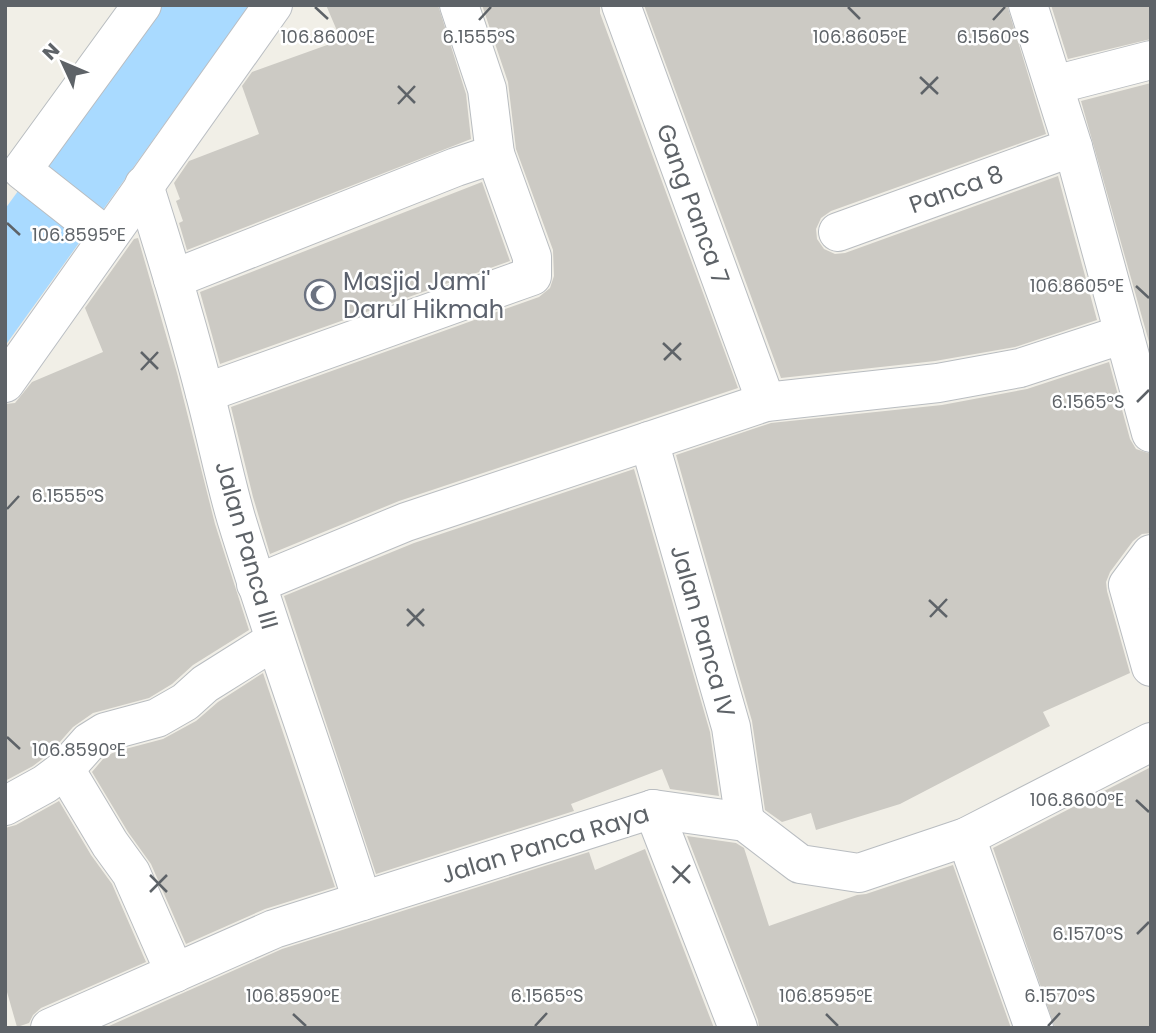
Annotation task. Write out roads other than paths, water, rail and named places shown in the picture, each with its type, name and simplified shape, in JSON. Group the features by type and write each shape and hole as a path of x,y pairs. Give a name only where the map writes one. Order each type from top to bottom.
{"street":[{"path":"104,234 22,170 142,5"},
{"path":"5,383 104,234 144,185 273,5"},
{"path":"205,393 533,276 532,257 495,154 487,89 459,5"},
{"name":"Gang Panca 7","path":"621,5 766,402"},
{"path":"1028,5 1131,320 1151,433"},
{"path":"1054,85 1151,60"},
{"name":"Panca 8","path":"838,232 1073,147"},
{"path":"173,279 495,154"},
{"name":"Jalan Panca III","path":"144,185 173,279 256,584 362,901"},
{"path":"256,584 406,522 766,402 938,383 1020,368 1131,320"},
{"name":"Jalan Panca IV","path":"649,441 732,727 745,822"},
{"path":"1151,554 1128,586 1151,667"},
{"path":"5,806 45,784 65,769 89,742 105,732 157,718 275,640"},
{"name":"Jalan Panca Raya","path":"50,1028 87,1020 175,973 274,929 653,809 745,822 800,864 859,873 966,837 1151,742"},
{"path":"65,769 110,844 131,873 175,973"},
{"path":"653,809 737,1028"},
{"path":"966,837 1034,1028"}],"water":[{"path":"153,5 250,5 5,346 5,209"}],"place":[{"name":"Masjid Jami' Darul Hikmah","path":"320,295"}]}
